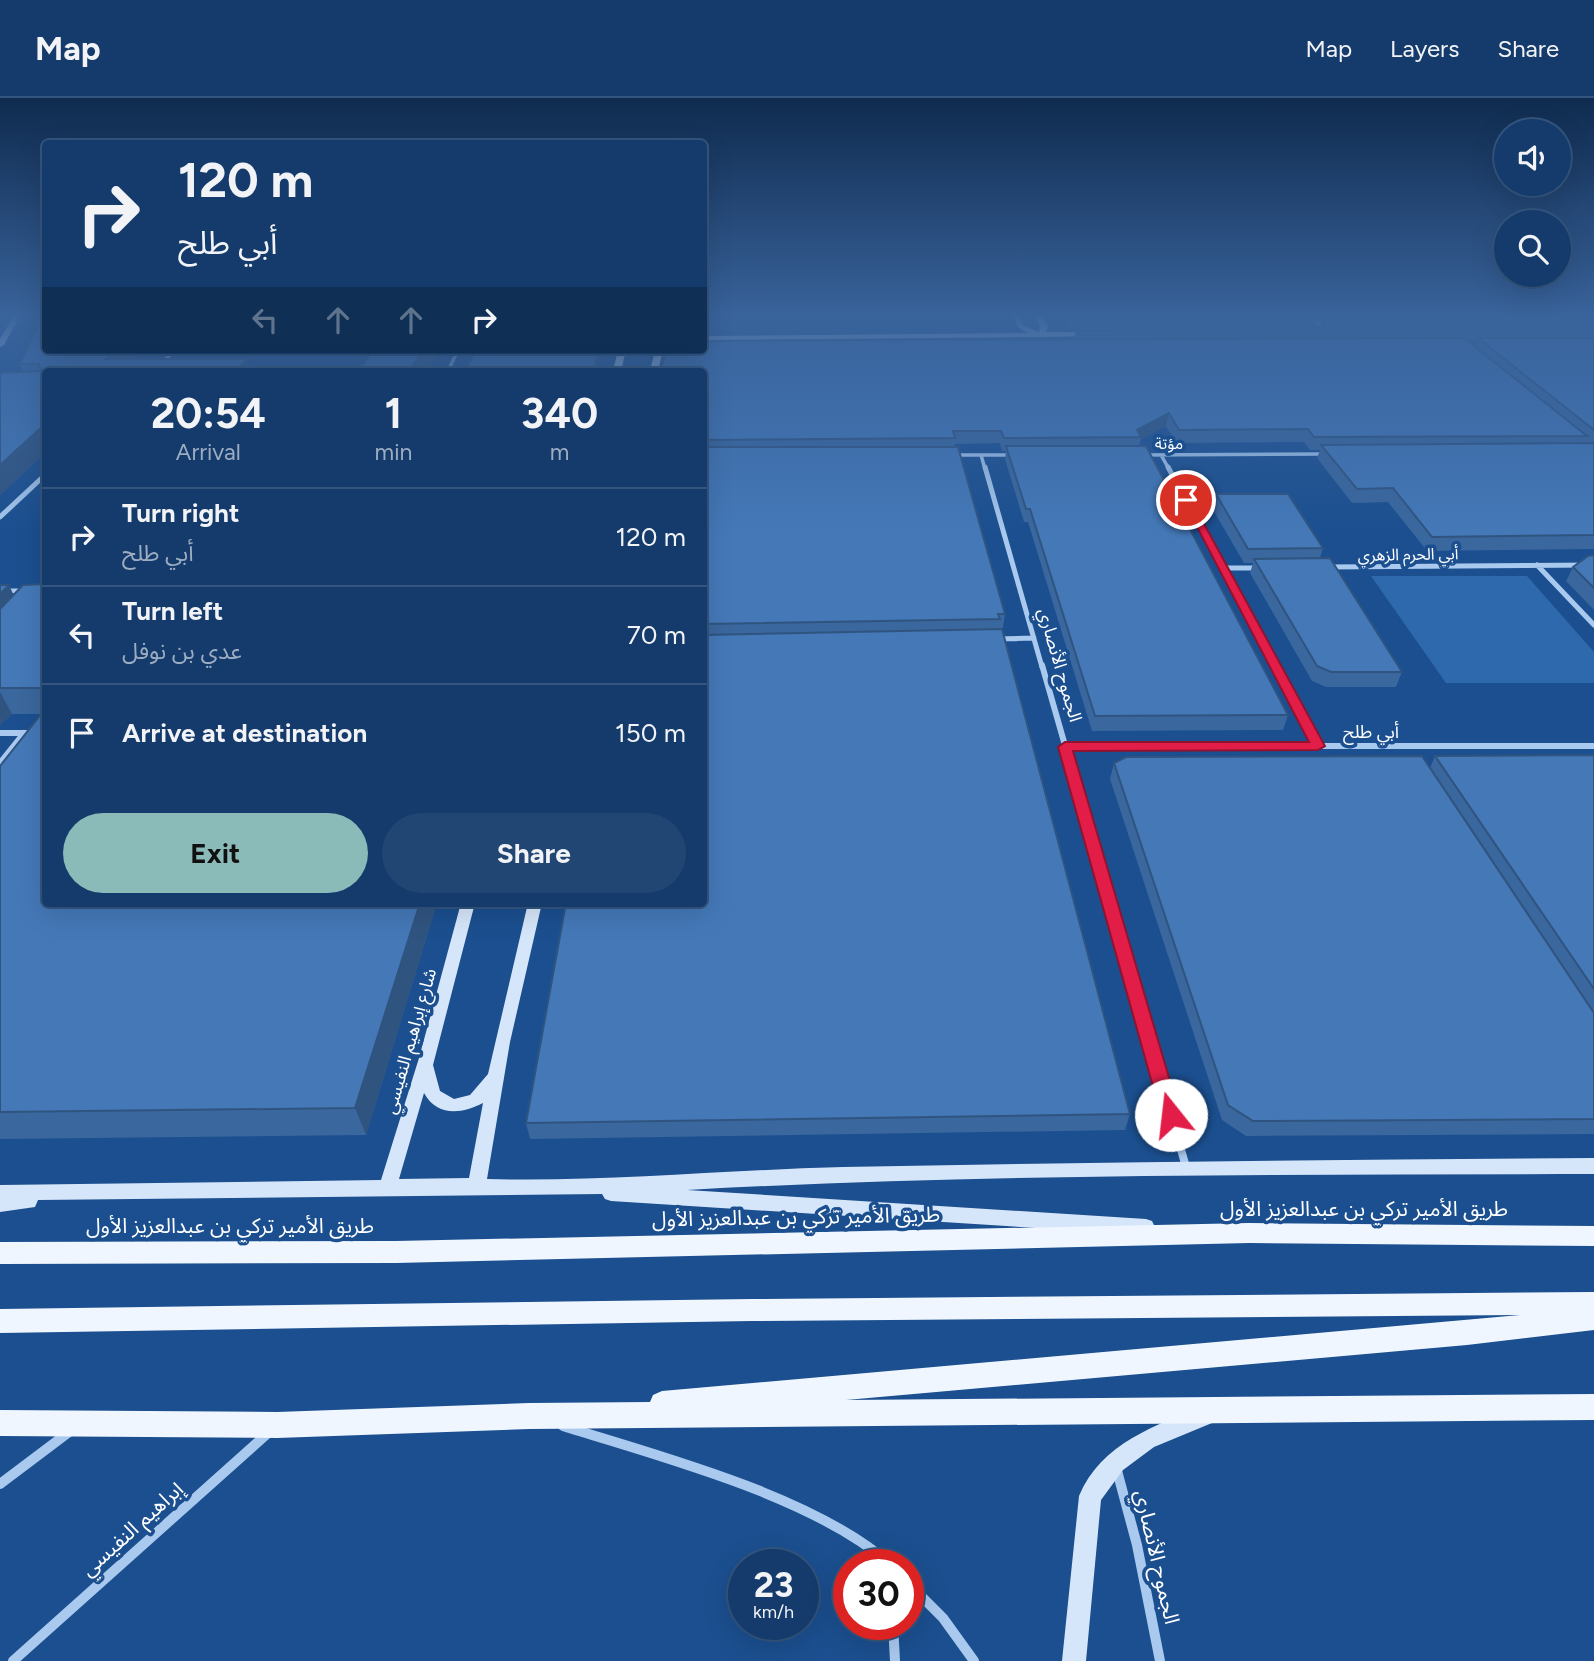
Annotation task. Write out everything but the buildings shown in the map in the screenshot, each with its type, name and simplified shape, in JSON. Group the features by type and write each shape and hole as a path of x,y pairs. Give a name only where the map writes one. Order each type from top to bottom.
{"main road":[{"name":"طريق الأمير تركي بن عبدالعزيز الأول","path":"0,1253 396,1252 1249,1233 1594,1236"},
{"path":"0,1321 765,1310 1594,1303"},
{"path":"529,1416 1467,1334 1594,1318"},
{"path":"0,1423 277,1425 529,1416 1594,1406"}],"street":[{"name":"مؤتة","path":"1134,455 1328,454"},
{"name":"الجموح الأنصاري","path":"981,455 1186,1167"},
{"path":"939,456 1023,455"},
{"path":"1161,455 1318,746"},
{"path":"0,517 42,478"},
{"path":"1537,565 1594,625"},
{"name":"أبي الحرم الزهري","path":"1327,568 1594,565"},
{"path":"1222,568 1274,568"},
{"path":"0,591 42,592"},
{"path":"36,602 42,596"},
{"path":"992,639 1034,638"},
{"path":"0,733 42,733"},
{"path":"0,763 24,733"},
{"path":"1405,746 1413,758"},
{"name":"أبي طلح","path":"1065,747 1594,746"},
{"name":"شارع إبراهيم النفيسي","path":"387,1188 427,1058 467,907"},
{"path":"477,1186 502,1042 533,907"},
{"path":"427,1058 426,1083 431,1095 438,1103 457,1106 482,1095 490,1083 502,1042"},
{"path":"547,1189 794,1176 1186,1167 1594,1166"},
{"path":"0,1193 477,1186 1249,1233"},
{"path":"0,1204 149,1191"},
{"path":"1074,1661 1090,1496 1115,1462 1147,1439 1223,1410"},
{"path":"529,1416 707,1472 834,1523 874,1549"},
{"path":"0,1485 82,1422"},
{"name":"إبراهيم النفيسي","path":"13,1661 277,1425"},
{"name":"الجموح الأنصاري","path":"1115,1462 1137,1545 1160,1661"},
{"path":"924,1599 943,1618 974,1661"},
{"path":"894,1640 895,1661"}],"shaded area":[{"path":"1371,576 1527,576 1594,652 1594,683 1446,683"}],"route":[{"path":"1171,1115 1065,747 1318,746 1186,500"}]}
